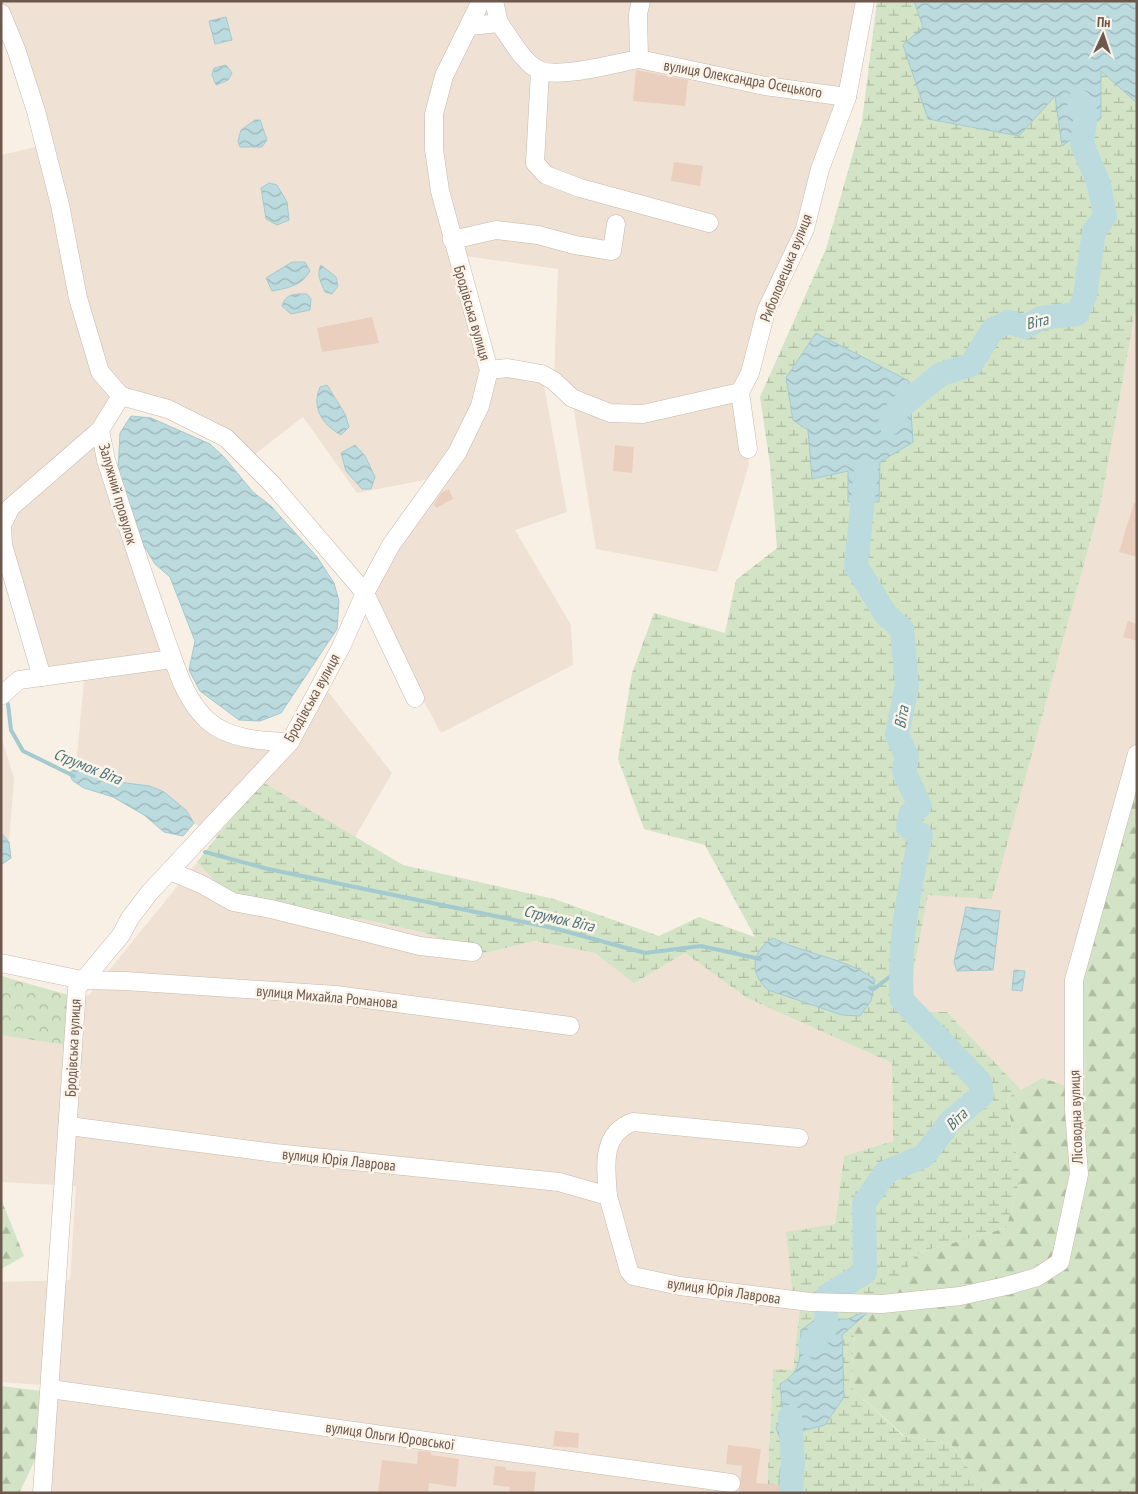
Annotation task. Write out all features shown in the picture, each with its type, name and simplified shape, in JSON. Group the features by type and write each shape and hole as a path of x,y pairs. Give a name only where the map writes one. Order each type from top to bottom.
{"street":[{"name":"Бродівська вулиця","path":"42,1493 69,1126 77,988 110,950 130,918 170,871 290,742 341,647 365,593 391,545 457,453 480,406 489,370 440,191 434,148 434,114 444,76 481,1"},
{"path":"494,1 499,23 528,61 540,71 535,163 546,175 580,188 709,224"},
{"path":"639,59 638,14 641,1"},
{"name":"Риболовецька вулиця","path":"740,392 750,373 766,311 805,229 820,169 847,97 865,1"},
{"path":"1,13 16,49 36,111 60,206 78,298 100,372 121,396 168,409 226,438 272,484 365,593 415,698"},
{"path":"470,26 499,23"},
{"name":"вулиця Олександра Осецького","path":"540,71 570,73 639,59 765,86 847,97"},
{"path":"452,240 496,230 538,235 575,245 612,251 616,224"},
{"path":"489,370 508,368 542,374 554,381 572,398 610,413 643,414 740,392 748,449"},
{"name":"Залужний провулок","path":"121,396 100,430 109,469 172,659 190,701 208,721 235,735 265,741 290,742"},
{"path":"42,677 4,545 2,524 11,507 100,430"},
{"path":"1,696 19,680 172,659"},
{"name":"Лісоводна вулиця","path":"810,1302 882,1304 960,1296 1037,1277 1060,1262 1079,1174 1074,1110 1074,980 1137,754"},
{"path":"170,871 201,884 233,902 271,909 420,946 473,952"},
{"name":"вулиця Михайла Романова","path":"1,962 82,980 126,981 336,995 570,1026"},
{"name":"вулиця Юрія Лаврова","path":"799,1138 633,1122 617,1130 607,1148 606,1173 608,1196 629,1271 633,1276 680,1286 810,1302"},
{"name":"вулиця Юрія Лаврова","path":"69,1126 276,1153 558,1182 608,1196"},
{"name":"вулиця Ольги Юровської","path":"50,1389 730,1483"}],"shaded area":[{"path":"1,1 865,1 847,97 740,392 749,464 717,572 596,549 572,398 554,381 558,269 457,255 489,370 542,374 567,512 515,530 571,625 573,665 441,733 365,593 440,477 357,493 303,417 247,460 226,438 121,396 100,429 148,591 209,721 290,742 322,684 392,773 355,837 261,781 217,837 194,823 186,810 164,792 150,786 118,782 76,766 85,671 42,677 1,546 1,155 44,145 1,16"},
{"path":"1137,301 1137,784 1083,978 1085,1092 1042,1078 1021,1090 947,1012 917,1012 908,999 928,894 992,898 1101,502"},
{"path":"1,736 14,779 9,842 1,837"},
{"path":"197,862 238,906 367,920 430,934 473,956 535,941 595,953 634,982 685,953 747,998 892,1063 893,1141 844,1156 835,1224 800,1307 793,1371 773,1370 767,1493 47,1493 54,1386 1,1382 1,1282 70,1280 76,1186 1,1182 1,976 75,997 89,995"}],"green space":[{"path":"877,1 1137,1 1137,301 1101,502 992,899 928,895 908,999 918,1012 947,1012 1021,1090 1007,1098 1020,1179 1006,1228 920,1252 881,1299 793,1295 786,1232 835,1224 844,1156 893,1141 892,1063 747,998 685,953 634,983 595,953 535,941 473,956 430,934 367,920 238,906 197,862 261,781 403,865 554,899 659,936 699,917 755,937 705,845 644,829 618,759 632,673 654,613 725,633 736,580 777,548 770,464 760,397 826,249 862,121"},
{"path":"1137,784 1137,1493 993,1493 976,1480 951,1444 904,1436 851,1387 854,1330 920,1252 1006,1228 1020,1179 1007,1098 1042,1078 1085,1092 1083,978"},
{"path":"1,976 75,997 73,1046 1,1035"},
{"path":"1,1199 24,1256 1,1269"},
{"path":"800,1307 873,1308 854,1330 851,1387 903,1436 951,1444 976,1480 993,1493 767,1493 773,1369 793,1370"},
{"path":"1,1386 41,1391 37,1456 19,1493 1,1493"}],"water":[{"path":"914,1 1137,1 1137,103 1101,71 1101,118 1062,146 1055,96 1019,136 928,119 903,45 923,27"},
{"path":"226,17 232,40 215,44 209,21"},
{"path":"226,65 232,73 228,80 216,85 212,75 214,68"},
{"path":"255,120 260,120 267,140 262,147 240,147 238,141 241,130"},
{"path":"269,183 277,185 287,202 289,220 277,225 266,219 261,188"},
{"path":"292,262 305,262 310,271 298,283 272,291 266,278"},
{"path":"321,265 336,277 338,286 332,294 325,292 321,282 319,272"},
{"path":"307,294 311,299 310,310 291,314 282,306 289,296"},
{"path":"816,333 909,381 913,442 880,462 879,502 848,502 848,471 812,479 808,430 793,420 786,378"},
{"path":"327,385 345,414 349,427 341,435 324,421 318,409 317,402 320,387"},
{"path":"131,416 151,418 210,444 224,457 253,492 271,506 317,557 334,583 339,601 337,629 281,713 260,721 239,720 200,691 189,670 195,641 170,577 155,564 144,546 118,471 120,433"},
{"path":"355,445 365,456 375,477 371,489 362,489 346,471 341,453"},
{"path":"76,766 118,782 150,786 164,792 186,810 194,823 183,836 164,832 144,815 113,797 84,788 73,781 69,774"},
{"path":"1,833 9,842 11,858 1,865"},
{"path":"966,907 1000,911 993,970 957,971 954,962"},
{"path":"773,938 785,944 853,967 875,980 871,1001 860,1016 842,1015 768,990 758,977 755,970 755,962 760,949"},
{"path":"1014,970 1025,971 1022,991 1012,990"},
{"path":"873,1308 842,1335 844,1397 825,1425 794,1433 788,1493 778,1493 780,1469 787,1456 776,1428 783,1413 780,1384 788,1379 797,1368 800,1355 801,1330 816,1319 848,1319"}],"building":[{"path":"636,70 688,80 685,106 633,101"},
{"path":"674,162 703,166 700,186 671,181"},
{"path":"372,317 379,343 322,352 317,328"},
{"path":"615,445 634,447 632,473 613,471"},
{"path":"449,489 453,499 436,508 434,504 441,493"},
{"path":"1134,503 1137,504 1137,557 1119,552"},
{"path":"1128,621 1137,624 1137,641 1123,637"},
{"path":"555,1431 579,1433 578,1448 553,1446"},
{"path":"728,1445 761,1449 756,1483 779,1485 779,1493 739,1493 742,1466 726,1464"},
{"path":"418,1451 431,1452 431,1455 459,1459 456,1487 429,1483 428,1493 378,1493 382,1460 417,1464"},
{"path":"495,1466 506,1467 506,1470 536,1472 534,1493 509,1493 510,1487 493,1485"}],"waterway":[{"name":"Віта","path":"890,423 898,409 941,374 971,365 993,329 1008,322 1025,327 1041,318 1077,314 1085,296 1094,231 1105,216 1099,184 1082,144 1086,113 1079,101"},
{"name":"Віта","path":"810,1345 826,1327 827,1296 865,1272 864,1203 886,1172 924,1156 950,1122 982,1095 980,1082 902,1000 903,938 912,876 921,835 908,827 911,813 920,806 904,771 907,757 897,735 907,686 902,629 886,615 856,566 866,470"},
{"name":"Струмок Віта","path":"8,704 11,730 23,751 74,776"},
{"name":"Струмок Віта","path":"205,852 268,869 553,928 645,953 701,946 760,959"},
{"name":"Струмок Віта","path":"870,988 874,989 900,969"},
{"name":"Віта","path":"790,1417 793,1462 791,1493"}]}
